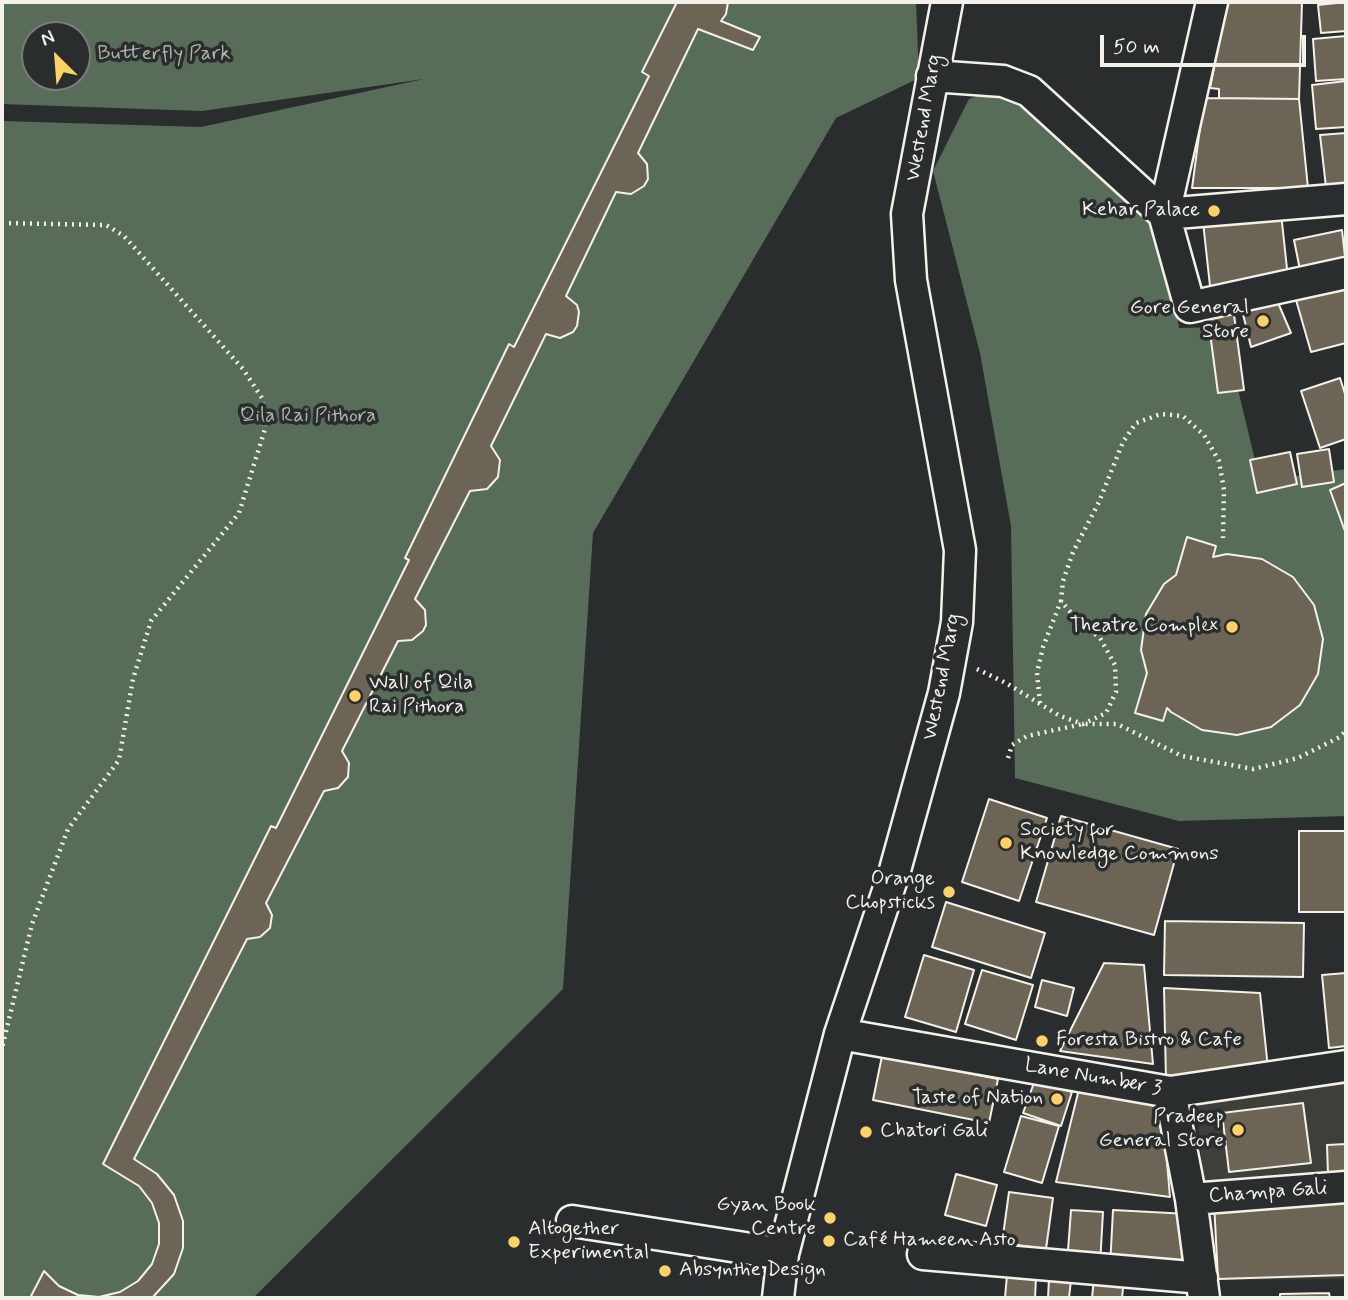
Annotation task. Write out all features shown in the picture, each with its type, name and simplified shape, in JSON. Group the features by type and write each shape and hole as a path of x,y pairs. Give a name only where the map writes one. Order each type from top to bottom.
{"street":[{"name":"Westend Marg","path":"778,1298 783,1254 840,1034 895,870 944,693 957,622 960,550 911,280 907,214 947,2"},
{"path":"1212,2 1164,214 1190,307 1346,273"},
{"path":"932,76 1003,81 1028,91 1164,214 1346,199"},
{"name":"Lane Number 3","path":"840,1034 1170,1092 1346,1066"},
{"path":"923,1254 1203,1288 1191,1199 1170,1092"},
{"name":"Champa Gali","path":"1191,1199 1346,1187"},
{"path":"572,1221 783,1254"}],"path":[{"path":"2,223 106,225 124,236 243,369 262,398 265,429 239,513 151,621 134,679 119,760 68,829 32,924 2,1048"},
{"path":"1040,704 1037,673 1043,647 1061,601 1063,581 1073,552 1099,502 1123,442 1136,423 1161,414 1184,416 1204,435 1219,461 1224,490 1223,538"},
{"path":"951,656 1006,683 1060,716 1083,724 1106,713 1116,692 1115,666 1100,638 1078,621 1061,601"},
{"path":"1008,758 1012,745 1027,736 1083,724 1118,724 1182,756 1253,769 1298,758 1340,737 1346,731"}],"shaded area":[{"path":"1346,1070 1346,1279 1211,1280 1196,1094"}],"green space":[{"name":"Qila Rai Pithora","path":"2,2 916,2 919,78 836,118 593,533 563,989 253,1298 2,1298 2,121 201,127 424,79 202,111 2,104"},
{"path":"991,92 1029,111 1037,121 1159,204 1179,328 1223,327 1260,481 1346,469 1346,816 1179,821 1015,778 1011,526 980,353 933,171 969,99"}],"building":[{"name":"Wall of Qila Rai Pithora","path":"677,2 728,2 726,14 721,21 760,37 753,50 698,29 638,153 647,164 648,179 644,186 631,194 616,192 566,296 577,305 577,326 573,332 560,338 546,334 491,446 500,460 498,477 487,489 470,491 415,599 425,610 426,625 412,640 398,641 342,751 349,763 348,777 338,788 324,791 266,903 272,915 270,928 260,937 247,939 134,1159 157,1174 174,1195 183,1221 183,1248 174,1274 152,1298 30,1298 44,1271 59,1286 78,1295 99,1297 120,1292 138,1281 152,1264 159,1244 159,1223 152,1203 139,1186 103,1164 271,826 276,828 409,560 405,558 509,344 514,347 649,76 642,72"},
{"path":"1302,2 1299,99 1219,98 1219,89 1210,88 1227,3"},
{"path":"1346,2 1346,31 1321,33 1318,5"},
{"path":"1346,36 1346,79 1316,81 1313,39"},
{"path":"1346,81 1346,127 1316,129 1312,85"},
{"path":"1204,98 1299,99 1308,188 1192,188"},
{"path":"1346,133 1346,185 1326,187 1320,135"},
{"path":"1281,213 1288,278 1210,286 1203,222"},
{"path":"1342,230 1346,266 1301,275 1294,240"},
{"path":"1346,287 1346,343 1311,352 1294,293"},
{"path":"1276,298 1291,333 1251,347 1242,310"},
{"path":"1233,307 1244,390 1218,393 1207,310"},
{"path":"1340,378 1346,397 1346,439 1320,448 1301,391"},
{"path":"1329,449 1334,482 1302,487 1297,454"},
{"path":"1290,452 1297,484 1257,493 1250,460"},
{"path":"1346,483 1346,534 1330,490"},
{"name":"Theatre Complex","path":"1187,537 1216,546 1213,557 1227,554 1262,559 1293,577 1314,605 1323,639 1318,674 1300,705 1271,727 1237,735 1202,730 1167,708 1163,721 1135,713 1147,673 1141,650 1146,614 1164,584 1176,575"},
{"name":"Society for Knowledge Commons","path":"989,799 1047,818 1019,901 962,882"},
{"path":"1061,816 1178,849 1154,935 1036,902"},
{"path":"1299,831 1346,831 1346,912 1299,912"},
{"path":"946,902 1045,933 1031,978 932,947"},
{"path":"1165,921 1304,923 1303,977 1164,975"},
{"path":"924,955 974,970 956,1032 905,1017"},
{"path":"1104,963 1144,965 1153,1064 1060,1051"},
{"path":"982,970 1033,985 1016,1040 965,1024"},
{"path":"1346,973 1346,1046 1329,1048 1322,975"},
{"path":"1042,980 1074,988 1067,1016 1035,1007"},
{"path":"1164,988 1260,993 1268,1068 1166,1080"},
{"path":"882,1056 998,1079 989,1123 873,1100"},
{"path":"1035,1080 1072,1092 1061,1126 1023,1113"},
{"path":"1079,1089 1162,1103 1170,1197 1056,1182"},
{"path":"1303,1103 1311,1163 1229,1172 1222,1113"},
{"path":"1021,1116 1059,1126 1042,1183 1004,1172"},
{"path":"1346,1144 1346,1174 1328,1174 1327,1145"},
{"path":"956,1174 997,1185 986,1226 945,1215"},
{"path":"1009,1192 1053,1198 1046,1249 1002,1243"},
{"path":"1346,1196 1346,1275 1218,1279 1214,1202"},
{"path":"1071,1210 1103,1212 1100,1265 1067,1264"},
{"path":"1113,1210 1188,1214 1191,1266 1110,1267"},
{"path":"1007,1275 1036,1277 1035,1298 1005,1298"},
{"path":"1094,1277 1124,1279 1122,1298 1092,1298"},
{"path":"1049,1279 1071,1280 1069,1298 1048,1298"},
{"path":"1329,1293 1330,1298 1280,1298 1280,1294"}],"place":[{"name":"Kehar Palace","path":"1214,211"},
{"name":"Gore General Store","path":"1263,321"},
{"name":"Theatre Complex","path":"1232,627"},
{"name":"Wall of Qila Rai Pithora","path":"355,696"},
{"name":"Society for Knowledge Commons","path":"1006,843"},
{"name":"Orange Chopsticks","path":"949,892"},
{"name":"Foresta Bistro & Cafe","path":"1042,1041"},
{"name":"Taste of Nation","path":"1057,1099"},
{"name":"Pradeep General Store","path":"1238,1130"},
{"name":"Chatori Gali","path":"866,1132"},
{"name":"Gyan Book Centre","path":"830,1218"},
{"name":"Café Hameen Asto","path":"829,1241"},
{"name":"Altogether Experimental","path":"514,1242"},
{"name":"Absynthe Design","path":"665,1271"}],"park label":[{"name":"Butterfly Park","path":"164,55"}]}
